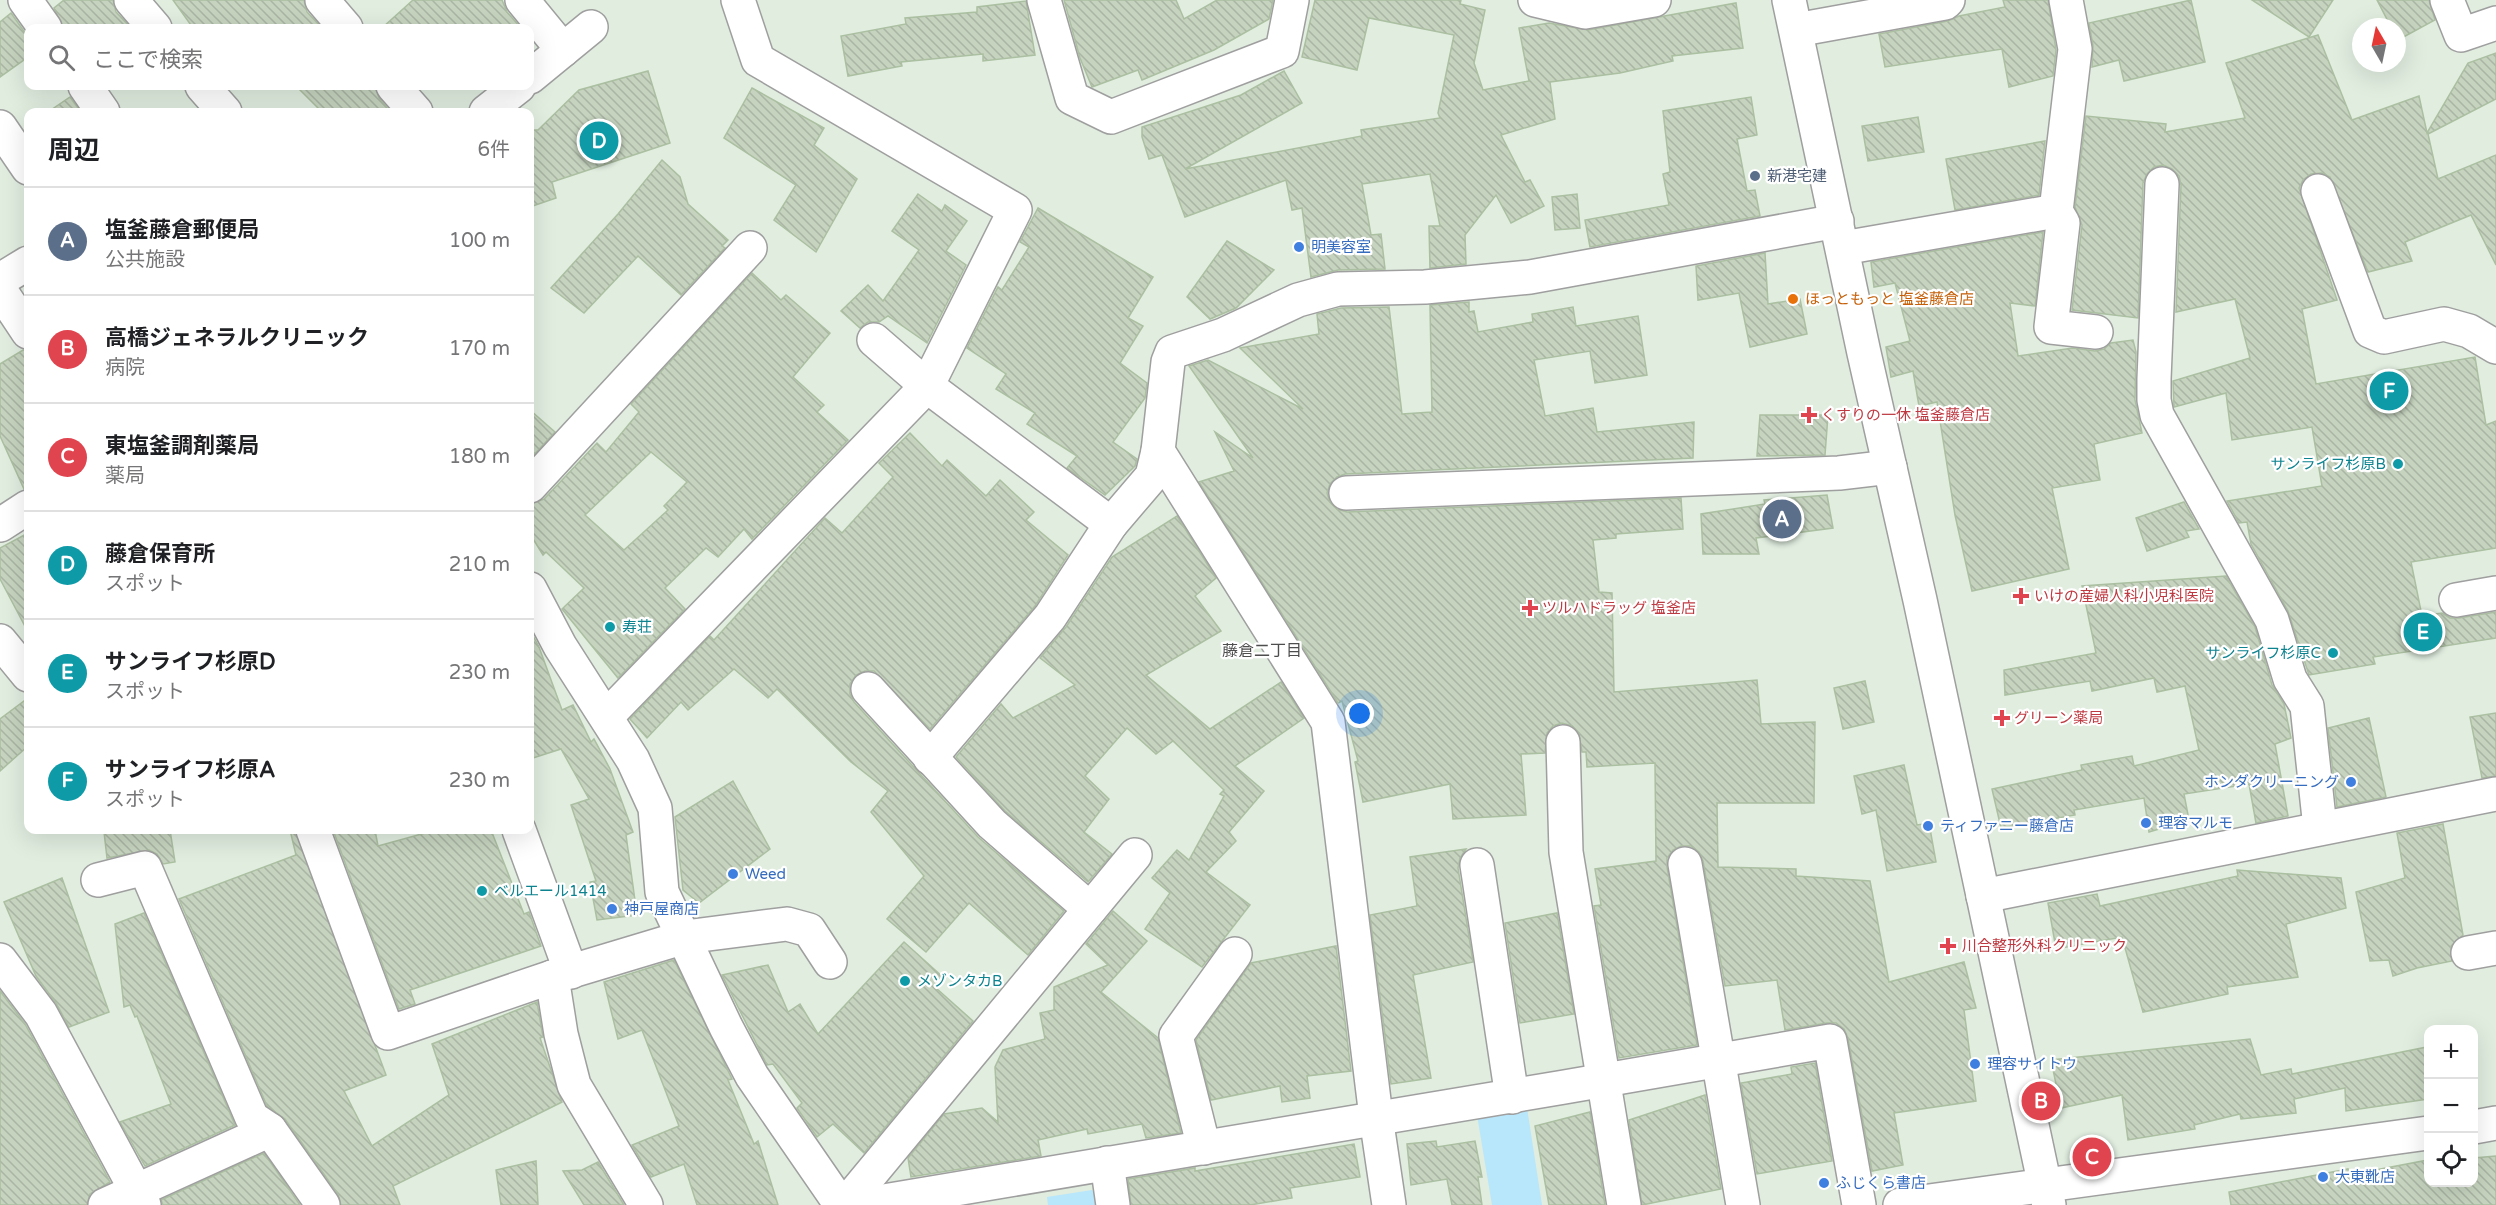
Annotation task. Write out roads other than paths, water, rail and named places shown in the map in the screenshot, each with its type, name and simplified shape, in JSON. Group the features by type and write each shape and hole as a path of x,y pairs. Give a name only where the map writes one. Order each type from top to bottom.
{"street":[{"path":"26,0 42,24"},
{"path":"131,0 151,24"},
{"path":"322,0 343,24"},
{"path":"522,0 563,50"},
{"path":"607,716 927,386 1015,210 758,60 738,0"},
{"path":"1044,0 1072,98 1111,117 1282,51 1292,0"},
{"path":"1535,0 1585,12 1654,0"},
{"path":"1948,0 1945,3 1792,15 2047,1196"},
{"path":"2066,0 2075,49 2056,211 2063,222 2051,327 2096,332"},
{"path":"2447,0 2461,35 2496,23"},
{"path":"534,74 591,27"},
{"path":"88,90 101,108"},
{"path":"206,90 221,108"},
{"path":"397,90 412,108"},
{"path":"491,108 514,90"},
{"path":"0,127 24,162"},
{"path":"2162,184 2154,379 2157,415 2272,620 2290,679 2307,706 2320,828"},
{"path":"2318,190 2370,330 2384,337 2444,324 2469,331 2496,347"},
{"path":"930,758 1050,617 1111,524 1152,476 1158,451 1168,362 1172,352 1223,335 1298,300 1338,289 1425,287 1530,277 1840,235 2056,211"},
{"path":"534,482 750,248"},
{"path":"0,280 24,265"},
{"path":"0,290 24,326"},
{"path":"874,340 927,386 1111,524"},
{"path":"1158,451 1328,722 1376,1117 1389,1205"},
{"path":"1346,493 1839,473 1890,467"},
{"path":"0,525 24,510"},
{"path":"2456,600 2496,593"},
{"path":"534,597 560,646 607,716 633,760 655,808 662,892 726,1027 752,1076 843,1205 1135,855"},
{"path":"0,641 24,670"},
{"path":"868,688 992,824 1090,909"},
{"path":"1563,742 1566,852 1624,1205"},
{"path":"1983,896 2496,794"},
{"path":"314,834 388,1033 562,974 685,937 787,924 809,930 830,962"},
{"path":"520,834 562,974 561,1034 574,1085 646,1205"},
{"path":"1685,864 1743,1205"},
{"path":"1477,865 1512,1097"},
{"path":"98,880 145,868 252,1118 270,1130 323,1205"},
{"path":"1204,1148 1176,1036 1235,954"},
{"path":"0,960 41,1014 140,1199"},
{"path":"860,1205 1376,1117 1604,1082 1830,1041 1859,1205"},
{"path":"2478,1125 2496,1123"},
{"path":"105,1205 140,1199 270,1130"},
{"path":"1900,1205 2047,1196 2424,1134"},
{"path":"1107,1163 1113,1205"}],"place":[{"name":"藤倉保育所","path":"599,141"},
{"name":"新港宅建","path":"1755,176"},
{"name":"明美容室","path":"1299,247"},
{"name":"ほっともっと 塩釜藤倉店","path":"1793,299"},
{"name":"サンライフ杉原A","path":"2389,391"},
{"name":"くすりの一休 塩釜藤倉店","path":"1809,415"},
{"name":"サンライフ杉原B","path":"2398,464"},
{"name":"塩釜藤倉郵便局","path":"1782,519"},
{"name":"いけの産婦人科小児科医院","path":"2021,596"},
{"name":"ツルハドラッグ 塩釜店","path":"1530,608"},
{"name":"寿荘","path":"610,627"},
{"name":"サンライフ杉原D","path":"2423,632"},
{"name":"サンライフ杉原C","path":"2333,653"},
{"name":"グリーン薬局","path":"2002,718"},
{"name":"ホンダクリーニング","path":"2351,782"},
{"name":"理容マルモ","path":"2146,823"},
{"name":"ティファニー藤倉店","path":"1928,826"},
{"name":"Weed","path":"733,874"},
{"name":"ベルエール1414","path":"482,891"},
{"name":"神戸屋商店","path":"612,909"},
{"name":"川合整形外科クリニック","path":"1948,946"},
{"name":"メゾンタカB","path":"905,981"},
{"name":"理容サイトウ","path":"1975,1064"},
{"name":"高橋ジェネラルクリニック","path":"2041,1101"},
{"name":"東塩釜調剤薬局","path":"2092,1157"},
{"name":"大東靴店","path":"2323,1177"},
{"name":"ふじくら書店","path":"1824,1183"}],"district":[{"name":"藤倉二丁目","path":"1262,651"}]}
